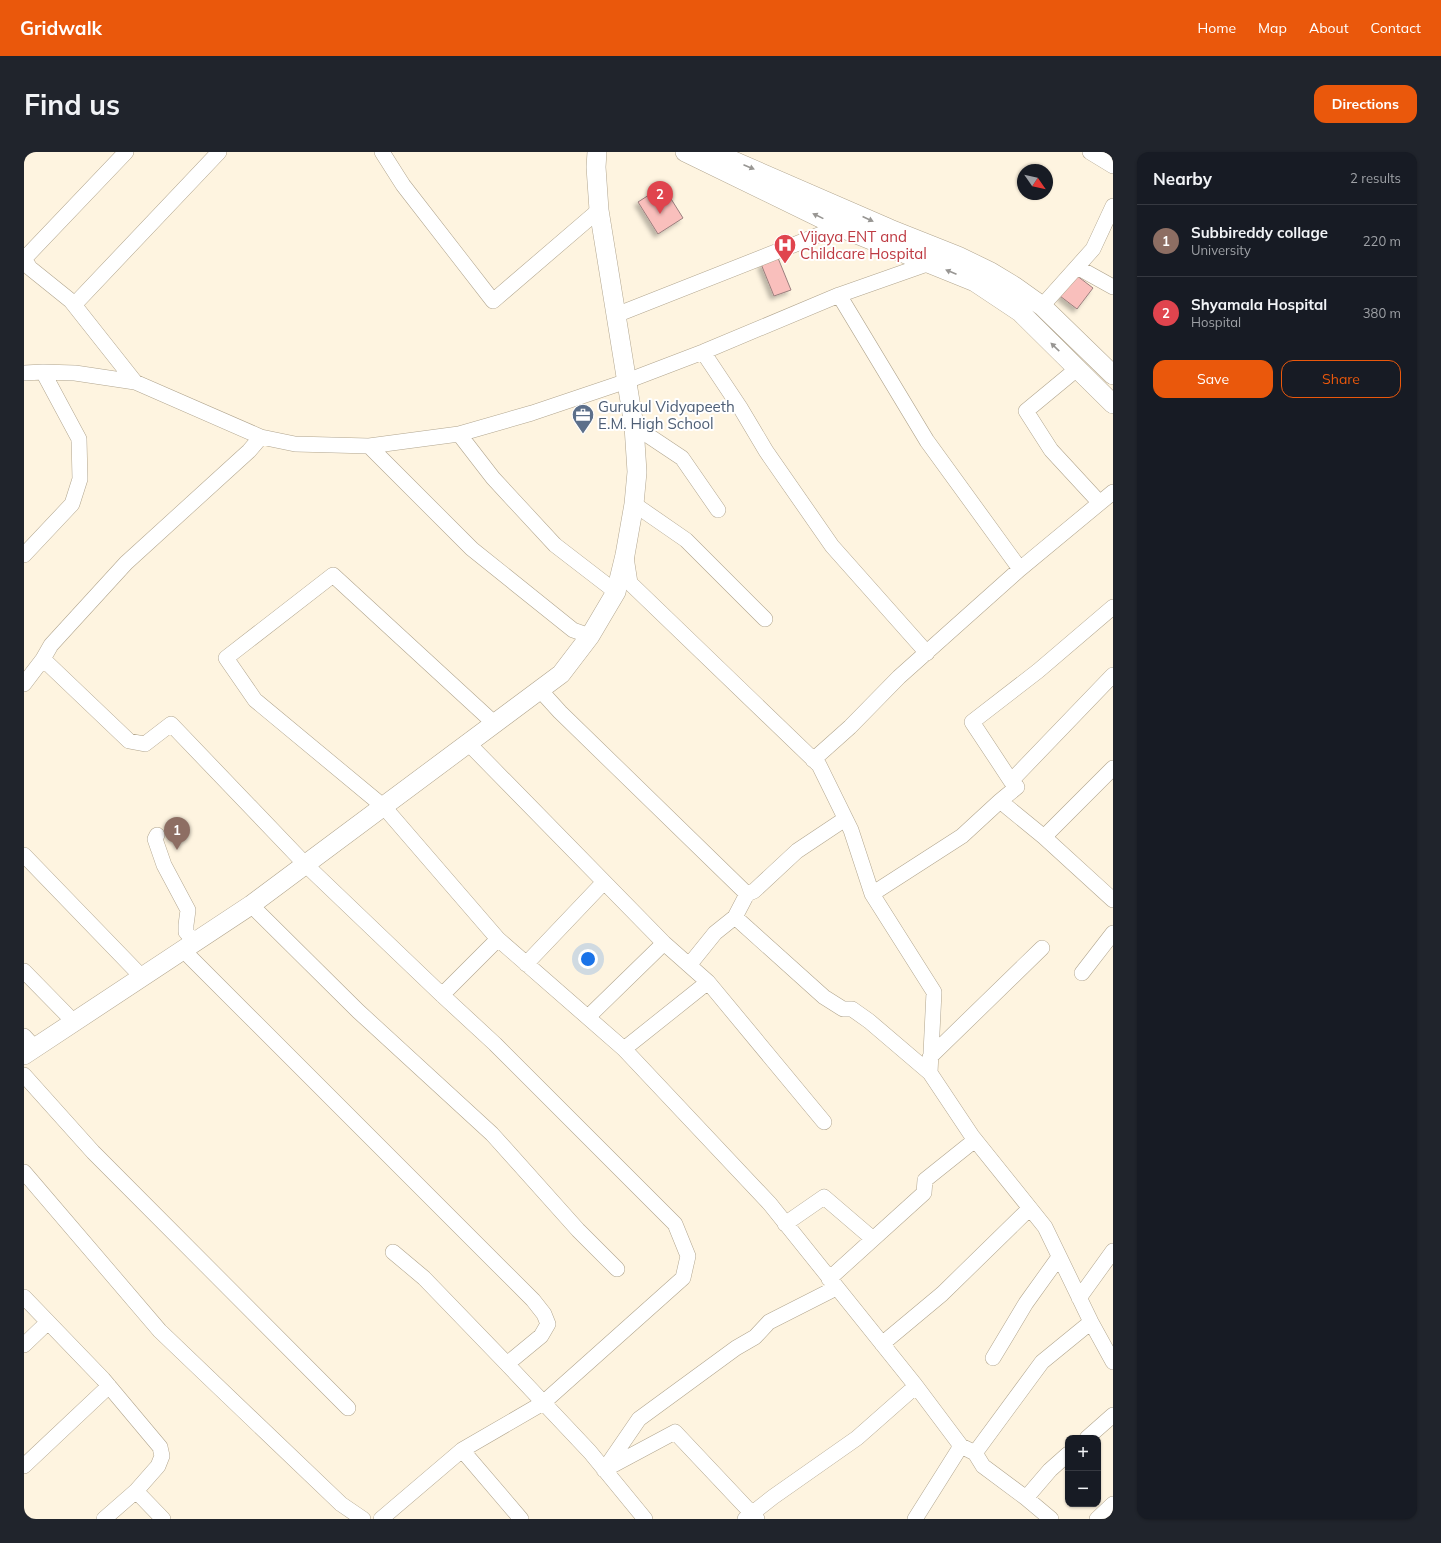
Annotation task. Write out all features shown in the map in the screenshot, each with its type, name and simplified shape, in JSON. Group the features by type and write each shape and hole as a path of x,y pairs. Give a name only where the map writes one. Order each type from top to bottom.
{"main road":[{"path":"28,1046 74,1022 251,905 306,865 561,674 590,636 616,592 625,555 634,504 637,472 634,426 599,210 596,152"},
{"path":"702,154 839,227 991,272 1010,294 1020,312 1113,404"},
{"path":"702,154 890,229 936,256"},
{"path":"1010,294 1042,306 1113,375"}],"street":[{"path":"126,152 24,259 30,268 71,301 134,382"},
{"path":"74,305 219,152"},
{"path":"382,152 403,185 493,301 599,210"},
{"path":"1090,152 1113,166"},
{"path":"1042,306 1093,249 1113,206"},
{"path":"616,315 839,227"},
{"path":"24,373 75,373 134,382 262,437 295,444 370,446 459,434 532,413 627,381 703,352 936,256"},
{"path":"1077,267 1113,287"},
{"path":"839,295 927,440 1020,569"},
{"path":"703,352 741,409 766,451 832,546 927,653"},
{"path":"1078,368 1026,411 1051,450 1100,502"},
{"path":"24,555 72,504 80,479 79,439 43,372"},
{"path":"634,426 682,458 718,510"},
{"path":"459,434 493,478 555,545 616,592"},
{"path":"24,684 44,659 51,646 126,563 249,452 262,437"},
{"path":"370,446 472,549 573,630 590,636"},
{"path":"813,760 850,727 899,677 1020,569 1113,492"},
{"path":"634,504 686,540 765,619"},
{"path":"625,555 630,584 819,765 851,830 872,894 934,992 930,1073"},
{"path":"495,724 333,575 226,658 255,700 384,807 498,939 624,1049 770,1204 916,1386 961,1446 975,1453 983,1466 1051,1519"},
{"path":"872,894 962,836 1017,787 1011,781 972,722 1038,671 1113,607"},
{"path":"44,659 129,742 145,744 170,724 306,865 495,1044 675,1224 688,1256 683,1278 543,1403 462,1450 381,1519"},
{"path":"1011,781 1113,675"},
{"path":"540,690 560,712 746,894"},
{"path":"469,744 664,943 690,964 708,982 824,1122"},
{"path":"1044,837 1113,768"},
{"path":"1000,801 1111,895"},
{"path":"690,964 715,933 735,917 746,894 754,891 797,851 845,819"},
{"path":"157,835 155,839 164,865 188,910 186,932 189,946 533,1300 544,1314 548,1324 542,1336 507,1364"},
{"path":"24,855 142,977"},
{"path":"526,964 604,882"},
{"path":"251,905 358,1011 492,1134 578,1230 617,1269"},
{"path":"735,917 824,997 843,1009 852,1009 869,1021 930,1073 975,1140 1045,1227 1091,1322 1113,1362"},
{"path":"1082,973 1113,933"},
{"path":"442,995 498,939"},
{"path":"588,1018 664,943"},
{"path":"930,1057 1042,948"},
{"path":"24,971 74,1022"},
{"path":"624,1049 708,982"},
{"path":"24,1075 93,1152 348,1408"},
{"path":"604,1470 639,1419 736,1348 755,1338 769,1322 832,1283 872,1239 924,1193 925,1180 975,1140"},
{"path":"24,1172 160,1331 341,1504 363,1519"},
{"path":"785,1224 824,1197 872,1239"},
{"path":"882,1344 942,1294 1030,1208"},
{"path":"1079,1298 1113,1251"},
{"path":"393,1252 424,1278 507,1364 590,1452 645,1519"},
{"path":"993,1358 1026,1303 1059,1257"},
{"path":"24,1297 109,1386 160,1447 162,1456 158,1466 136,1491 104,1519"},
{"path":"24,1345 48,1322"},
{"path":"975,1453 1042,1362 1091,1322"},
{"path":"24,1466 109,1386"},
{"path":"604,1470 675,1432 751,1517 857,1438 916,1386"},
{"path":"1090,1435 1113,1415"},
{"path":"915,1519 961,1446"},
{"path":"462,1450 521,1519"},
{"path":"1026,1498 1050,1470 1065,1457"},
{"path":"136,1491 163,1519"},
{"path":"1097,1519 1113,1504"}],"building":[{"path":"663,186 683,218 658,234 638,202"},
{"path":"778,258 791,290 774,296 761,264"},
{"path":"1076,275 1093,288 1077,309 1060,296"}],"place":[{"name":"Shyamala Hospital","path":"660,214"},
{"name":"Vijaya ENT and Childcare Hospital","path":"785,264"},
{"name":"Gurukul Vidyapeeth E.M. High School","path":"583,434"},
{"name":"Subbireddy collage","path":"177,850"}]}
